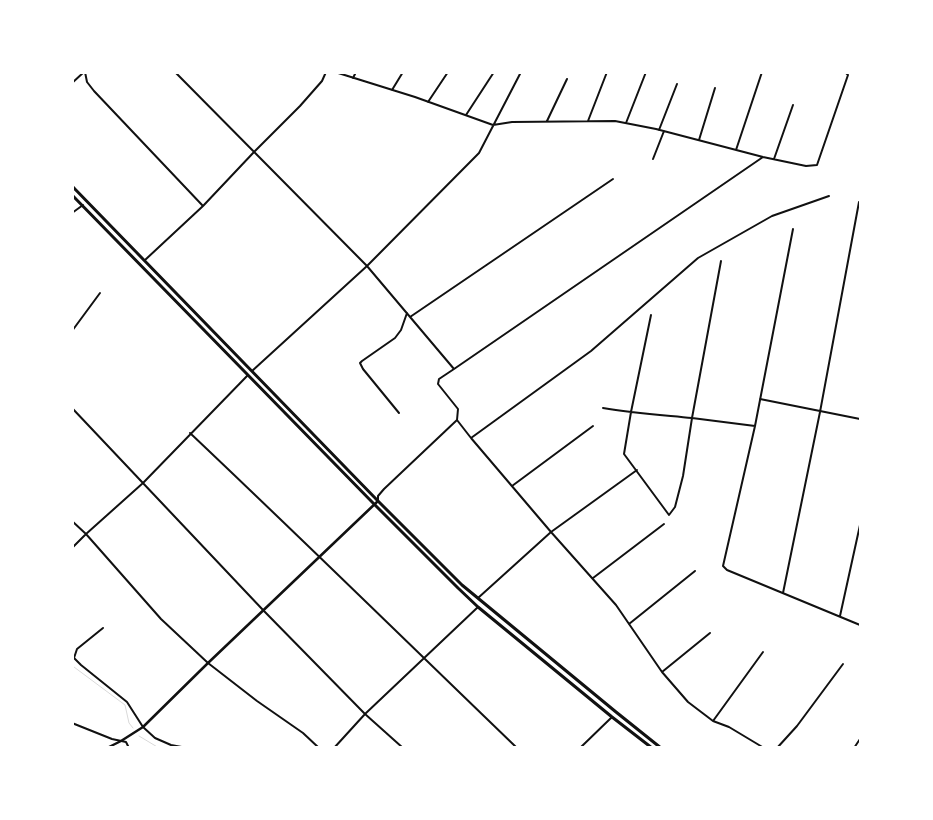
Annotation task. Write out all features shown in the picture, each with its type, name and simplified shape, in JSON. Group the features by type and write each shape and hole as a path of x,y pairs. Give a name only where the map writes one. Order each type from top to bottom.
{"highway":[{"path":"72,186 462,585 661,748"},
{"path":"72,195 458,588 612,717 652,748"}],"street":[{"path":"73,81 84,72 87,82 94,91 203,206"},
{"path":"174,72 367,266 454,369"},
{"path":"144,260 203,206 300,106 322,81 326,72"},
{"path":"335,72 494,125 512,122 616,121 806,166 817,166 848,75 845,72"},
{"path":"353,78 356,72"},
{"path":"392,90 403,72"},
{"path":"428,102 448,72"},
{"path":"466,115 494,72"},
{"path":"252,371 367,266 479,153 521,72"},
{"path":"588,121 607,72"},
{"path":"626,123 646,72"},
{"path":"736,150 762,72"},
{"path":"547,121 567,79"},
{"path":"659,130 677,84"},
{"path":"699,140 715,88"},
{"path":"774,159 793,104"},
{"path":"653,159 664,131"},
{"path":"107,748 143,727 378,501 378,496 384,489 457,420 458,409 438,384 439,379 762,157"},
{"path":"410,317 613,179"},
{"path":"471,438 591,352 698,258 772,216 830,196"},
{"path":"783,593 820,412 859,202"},
{"path":"72,213 82,205"},
{"path":"793,229 755,426 723,566 727,570 860,625"},
{"path":"651,315 624,454 669,515 675,507 683,476 721,261"},
{"path":"72,331 100,293"},
{"path":"399,413 360,363 395,338 407,313"},
{"path":"72,548 143,483 248,375"},
{"path":"760,399 860,419"},
{"path":"72,408 263,610 365,714 403,748"},
{"path":"603,408 755,426"},
{"path":"457,420 551,532 616,605 662,672 688,702 713,721 729,727 764,748"},
{"path":"512,486 593,426"},
{"path":"190,433 320,556 517,748"},
{"path":"478,598 551,532 637,470"},
{"path":"72,521 86,534 161,619 208,663 257,701 303,733 319,748"},
{"path":"593,578 664,524"},
{"path":"840,616 860,525"},
{"path":"629,624 695,571"},
{"path":"334,748 365,714 478,606"},
{"path":"103,628 77,649 74,658 80,665 127,702 143,727 155,738 178,747 187,748"},
{"path":"662,672 710,633"},
{"path":"713,721 763,652"},
{"path":"777,748 797,726 844,664"},
{"path":"580,748 612,717"},
{"path":"72,723 112,739 126,742 129,748"},
{"path":"854,748 860,739"}],"waterway":[{"path":"72,665 125,705 129,723 133,728"},
{"path":"139,736 159,748"}]}
